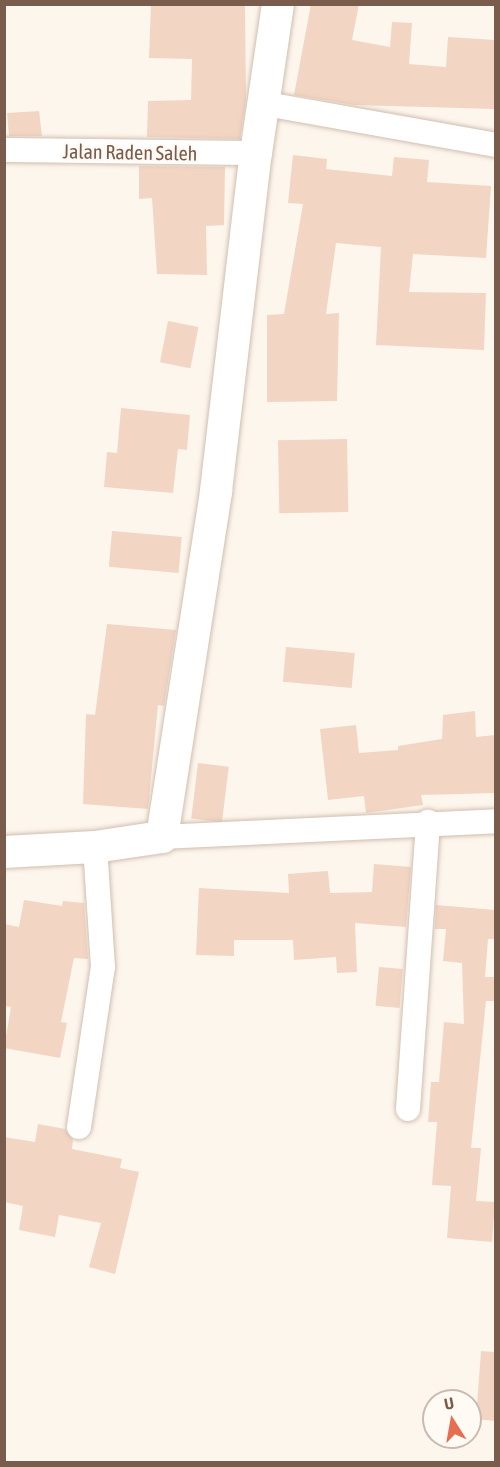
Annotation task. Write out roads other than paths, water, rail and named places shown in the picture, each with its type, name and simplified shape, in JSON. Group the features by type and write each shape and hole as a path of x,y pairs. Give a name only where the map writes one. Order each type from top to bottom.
{"street":[{"path":"162,837 216,491 255,153 266,104 278,4"},
{"path":"266,104 495,145"},
{"name":"Jalan Raden Saleh","path":"4,150 255,153"},
{"path":"4,852 95,847 162,837 428,822 495,821"},
{"path":"408,1109 428,822"},
{"path":"79,1127 103,967 95,847"}]}
